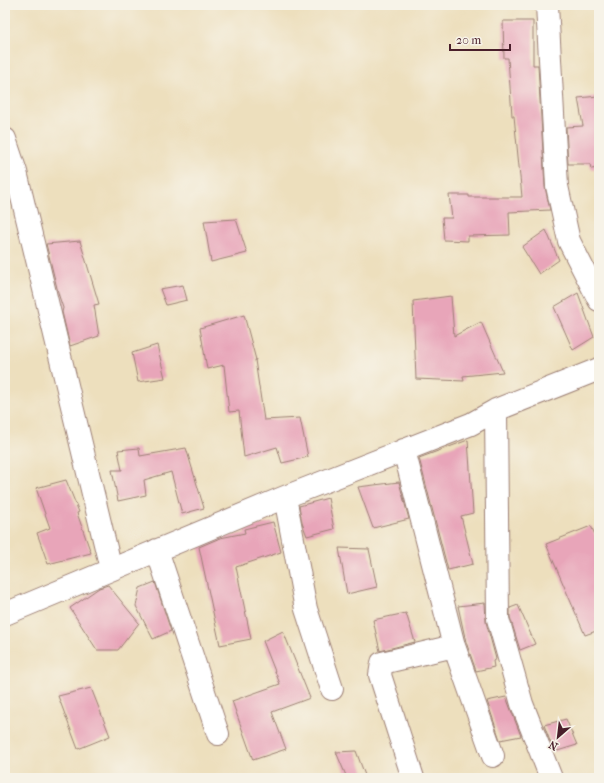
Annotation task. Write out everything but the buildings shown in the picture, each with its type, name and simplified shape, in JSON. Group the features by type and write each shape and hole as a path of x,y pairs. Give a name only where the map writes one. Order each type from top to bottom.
{"street":[{"path":"547,5 557,186 569,241 599,300"},
{"path":"5,139 17,180 111,569"},
{"path":"5,614 285,497 471,424 496,410 597,374"},
{"path":"496,410 498,619 522,704 551,778"},
{"path":"404,450 454,646 493,756"},
{"path":"285,497 306,609 332,689"},
{"path":"157,550 218,734"},
{"path":"413,778 380,675 382,663 454,646"}]}
